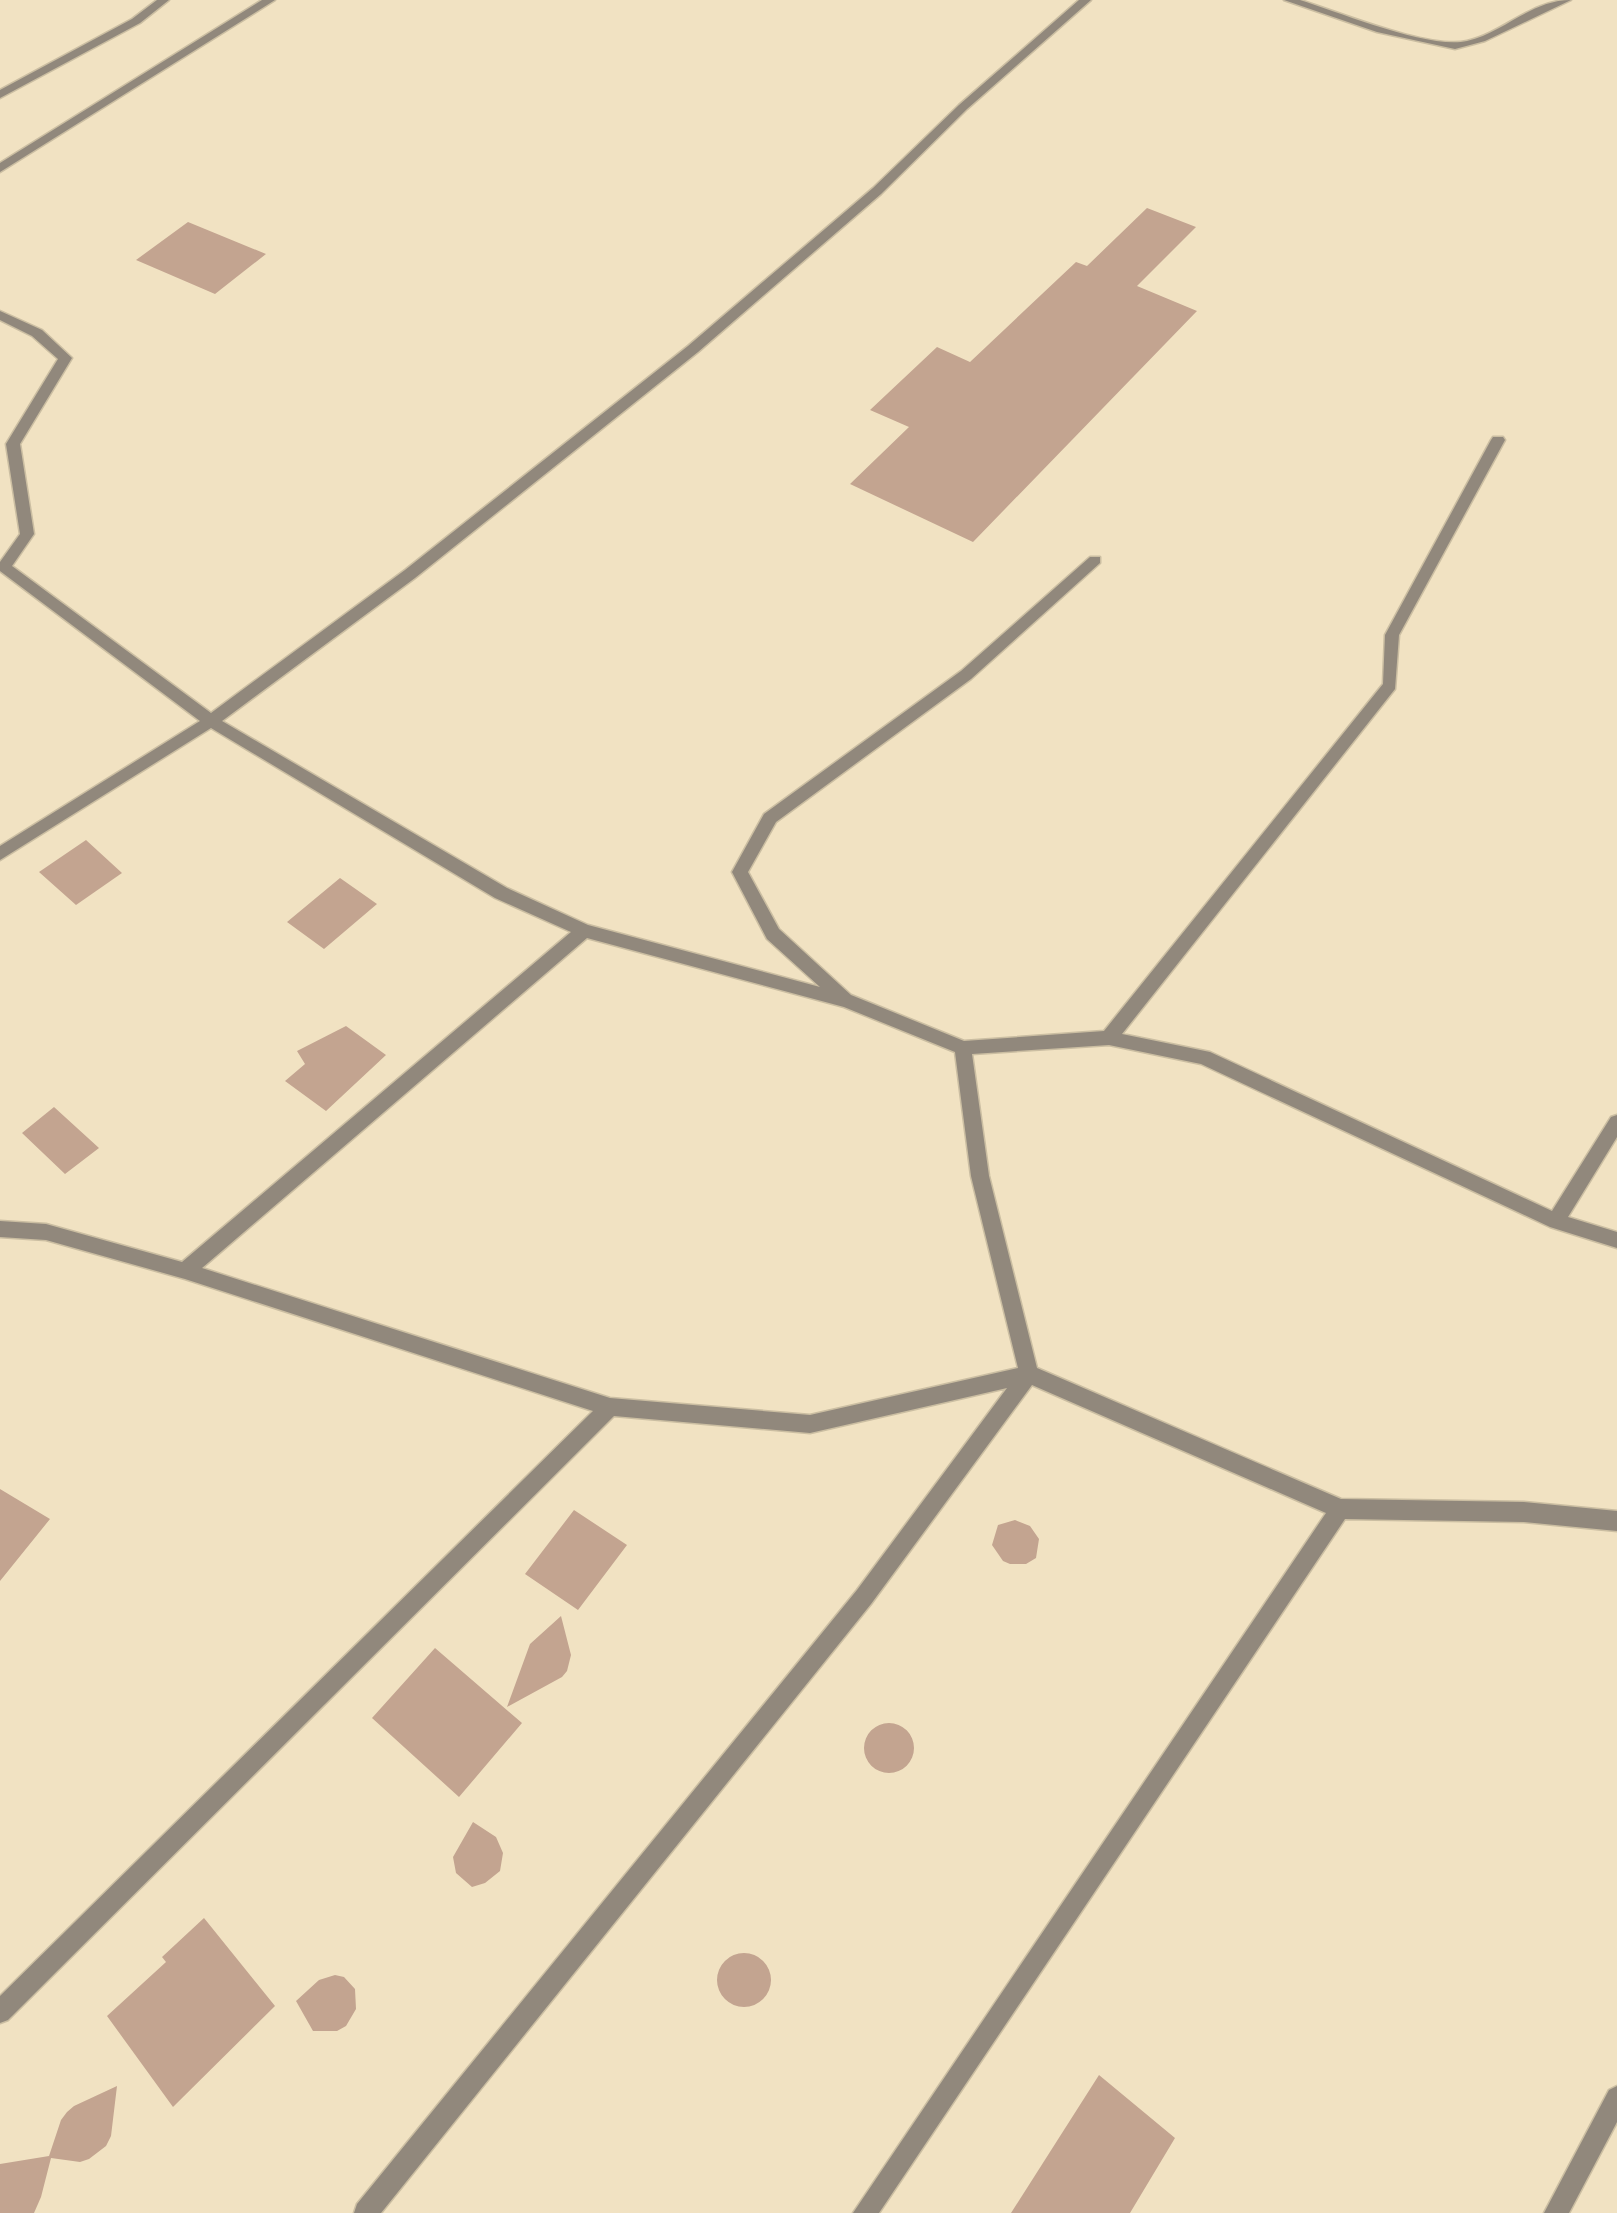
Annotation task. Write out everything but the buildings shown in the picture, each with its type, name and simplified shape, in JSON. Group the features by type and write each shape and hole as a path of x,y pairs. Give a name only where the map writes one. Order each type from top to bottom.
{"street":[{"path":"0,95 136,21 164,0"},
{"path":"0,168 270,0"},
{"path":"0,855 211,721 400,581 693,349 877,191 963,107 1086,0"},
{"path":"1289,0 1433,43 1462,46 1543,6 1566,0"},
{"path":"0,315 37,333 65,358 13,444 27,534 4,567 211,721 501,893 584,931 847,1001 963,1048 1109,1038 1204,1057 1556,1221 1617,1240"},
{"path":"1109,1038 1390,685 1392,635 1498,440"},
{"path":"847,1001 773,934 740,872 770,818 966,675 1095,561"},
{"path":"185,1271 584,931"},
{"path":"963,1048 980,1176 1029,1374"},
{"path":"1556,1221 1617,1122"},
{"path":"0,1229 46,1232 185,1271 610,1408 810,1424 1029,1374 1340,1509 1524,1512 1617,1521"},
{"path":"366,2213 864,1597 1029,1374"},
{"path":"0,2012 610,1408"},
{"path":"865,2213 1340,1509"},
{"path":"1556,2213 1617,2098"}]}
